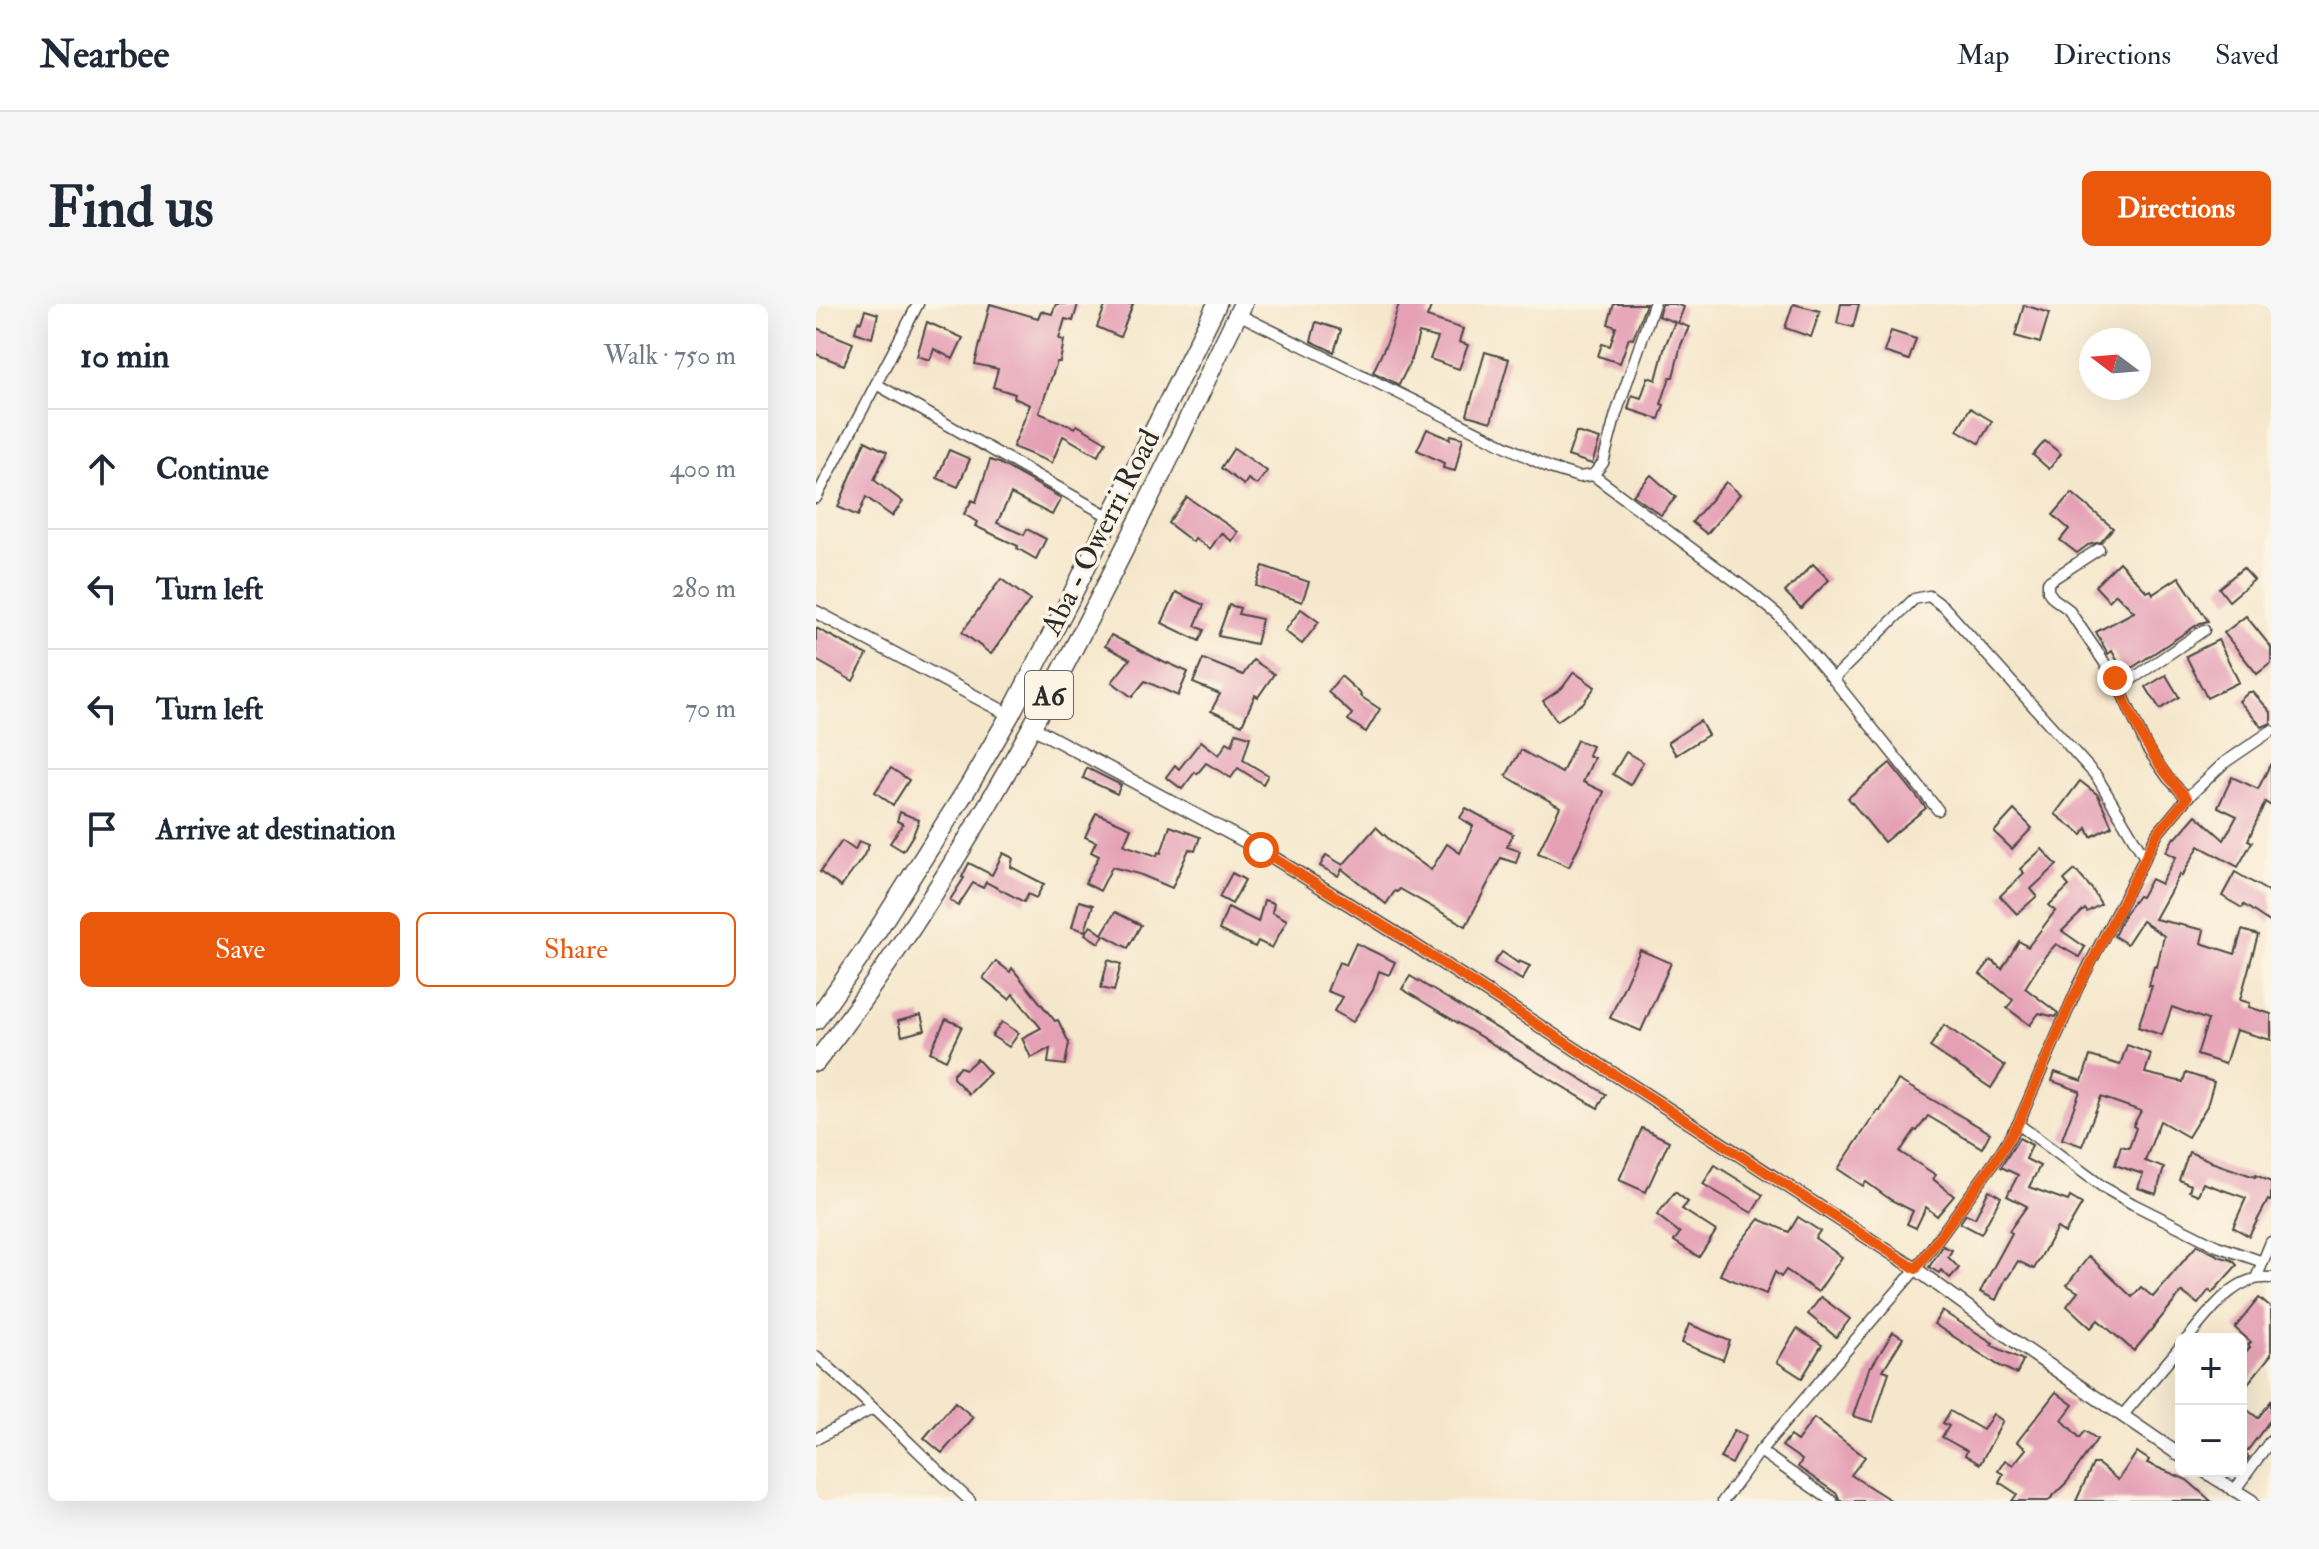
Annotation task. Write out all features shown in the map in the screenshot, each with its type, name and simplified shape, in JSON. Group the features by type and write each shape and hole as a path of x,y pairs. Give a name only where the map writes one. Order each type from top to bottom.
{"highway":[{"name":"Aba - Owerri Road","path":"816,1020 873,937 1010,715 1217,304"},
{"name":"Aba - Owerri Road","path":"816,1062 942,882 983,816 1170,457 1240,309"},
{"path":"1147,444 1170,457"}],"street":[{"path":"816,498 918,304"},
{"path":"1240,309 1550,468 1579,477 1593,475 1603,463 1616,414 1654,304"},
{"path":"876,384 1110,517"},
{"path":"1593,475 1778,615 1938,810"},
{"path":"2099,549 2048,582 2048,591 2068,609 2115,678 2147,748 2187,798"},
{"path":"1833,679 1914,599 1929,596 1944,607 2097,777 2145,858"},
{"path":"816,612 1010,715"},
{"path":"2119,688 2204,630"},
{"path":"1032,727 1302,875 1397,934 1916,1269 2175,1452"},
{"path":"1723,1501 1760,1451 1916,1269 1995,1161 2018,1124 2072,1000 2157,834 2187,798 2224,763 2271,731"},
{"path":"2018,1124 2103,1187 2133,1204 2217,1246 2263,1262"},
{"path":"2257,1276 2271,1242"},
{"path":"2192,1333 2239,1284 2257,1276 2271,1278"},
{"path":"2122,1416 2175,1353"},
{"path":"816,1356 970,1501"},
{"path":"816,1439 872,1409"},
{"path":"2234,1491 2271,1440"},
{"path":"1760,1451 1832,1501"},
{"path":"2213,1477 2252,1501"}],"building":[{"path":"990,304 1038,318 1041,311 1052,314 1056,304 1078,304 1073,321 1065,319 1059,339 1064,340 1060,362 1057,362 1039,413 1075,428 1077,425 1106,442 1098,456 1063,436 1052,463 1013,447 1030,405 1014,398 1015,394 993,387 998,369 975,364"},
{"path":"1106,304 1133,304 1120,337 1097,327"},
{"path":"1399,304 1432,304 1427,317 1463,329 1459,342 1468,345 1459,369 1430,359 1438,338 1419,333 1413,356 1399,385 1373,372 1388,340"},
{"path":"1614,304 1646,304 1620,363 1598,356 1602,344 1610,346 1616,327 1608,324"},
{"path":"1662,304 1684,307 1678,323 1689,327 1661,404 1664,405 1659,419 1628,409 1632,395 1641,398 1648,377 1656,380 1675,322 1658,316"},
{"path":"1793,304 1820,311 1811,337 1785,328"},
{"path":"1841,304 1859,304 1853,327 1837,323"},
{"path":"2024,305 2049,313 2040,343 2015,336"},
{"path":"865,310 878,314 872,338 855,332"},
{"path":"927,322 963,338 953,359 934,349 930,360 917,356"},
{"path":"1316,322 1341,330 1334,352 1311,341"},
{"path":"816,328 853,343 844,365 816,354"},
{"path":"1891,331 1916,339 1909,360 1884,352"},
{"path":"1485,352 1509,359 1491,422 1467,415"},
{"path":"1970,408 1992,421 1979,443 1957,430"},
{"path":"1427,429 1450,439 1451,435 1463,438 1455,471 1443,468 1444,463 1417,450"},
{"path":"1576,432 1600,439 1592,464 1568,456"},
{"path":"865,441 887,452 874,480 903,502 892,516 866,497 858,516 838,507"},
{"path":"2045,441 2061,454 2049,469 2033,455"},
{"path":"1234,448 1267,471 1257,485 1248,479 1244,485 1221,468"},
{"path":"949,450 970,459 958,487 937,478"},
{"path":"990,460 1061,498 1052,515 1011,494 997,523 1024,535 1027,529 1046,539 1036,559 1018,546 975,526 977,522 964,514 972,500 976,502"},
{"path":"1651,475 1676,497 1661,515 1633,495"},
{"path":"1726,482 1740,494 1707,534 1692,522"},
{"path":"2072,493 2113,528 2101,542 2088,545 2077,553 2060,540 2069,529 2053,515"},
{"path":"1187,497 1238,532 1232,541 1221,533 1210,549 1195,538 1193,542 1168,523"},
{"path":"2119,562 2147,592 2151,590 2153,594 2179,577 2208,621 2200,623 2124,673 2112,651 2108,654 2096,632 2134,612 2116,594 2109,601 2095,586"},
{"path":"1813,564 1829,580 1801,608 1785,592"},
{"path":"1263,566 1309,582 1302,602 1256,586"},
{"path":"2243,568 2254,580 2229,601 2219,588"},
{"path":"1001,579 1030,600 991,654 962,632"},
{"path":"1176,592 1204,605 1195,626 1204,630 1199,641 1162,623"},
{"path":"1229,605 1240,608 1238,614 1262,619 1256,644 1218,636"},
{"path":"1301,609 1319,622 1302,644 1285,631"},
{"path":"2246,616 2271,647 2271,663 2257,674 2224,633"},
{"path":"816,628 867,655 853,681 816,660"},
{"path":"1111,635 1188,672 1178,696 1145,681 1132,697 1112,682 1130,659 1105,646"},
{"path":"2218,640 2239,682 2207,698 2186,656"},
{"path":"1203,659 1243,675 1253,660 1274,674 1258,697 1255,695 1242,725 1211,711 1220,694 1193,683"},
{"path":"1574,672 1595,687 1583,703 1557,721 1543,701 1562,688"},
{"path":"2166,675 2179,697 2160,709 2146,687"},
{"path":"1341,676 1360,696 1380,709 1366,732 1348,720 1352,714 1328,692"},
{"path":"2253,692 2271,712 2271,723 2262,727 2239,701"},
{"path":"1700,721 1708,735 1676,755 1668,742"},
{"path":"1236,733 1250,737 1243,760 1268,775 1263,784 1238,768 1231,778 1206,763 1182,789 1166,777 1175,765 1179,769 1201,741 1219,755 1227,742 1232,745"},
{"path":"1577,740 1592,746 1588,755 1594,758 1583,782 1604,792 1569,867 1538,853 1560,807 1506,776 1521,750 1562,773"},
{"path":"1626,752 1643,762 1630,785 1613,774"},
{"path":"1890,763 1926,808 1884,842 1848,798"},
{"path":"2271,763 2271,806 2265,802 2248,840 2252,842 2238,867 2199,846 2155,919 2204,930 2201,943 2235,954 2242,930 2258,935 2240,1000 2250,1003 2249,1007 2271,1014 2271,1040 2236,1030 2225,1064 2197,1055 2208,1020 2172,1007 2162,1035 2138,1027 2164,936 2142,921 2127,944 2114,936 2125,913 2138,896 2141,897 2151,879 2161,884 2176,857 2166,852 2174,837 2196,815 2224,840 2237,816 2218,807 2232,777 2258,789"},
{"path":"891,768 909,780 893,805 875,792"},
{"path":"1087,768 1121,785 1117,794 1083,778"},
{"path":"2080,781 2098,795 2112,826 2091,837 2087,828 2082,835 2055,814"},
{"path":"1466,808 1513,834 1507,847 1520,851 1516,863 1501,858 1466,926 1400,889 1386,904 1342,869 1338,876 1320,866 1326,855 1343,865 1376,827 1431,870 1447,844 1460,853 1473,826 1460,818"},
{"path":"2014,810 2032,828 2012,849 1994,832"},
{"path":"900,812 919,820 903,851 890,843 903,824 897,821"},
{"path":"1096,813 1131,828 1124,845 1157,856 1158,852 1161,853 1170,826 1200,837 1195,851 1189,849 1172,888 1112,867 1100,891 1085,883 1099,856 1091,852 1096,842 1085,837"},
{"path":"842,841 855,850 859,841 869,845 841,887 820,872"},
{"path":"2042,849 2057,865 2031,889 2037,896 2017,914 2000,896 2024,873 2020,869"},
{"path":"1003,853 1013,858 1011,867 1044,884 1036,898 1028,894 1024,902 986,882 983,888 973,883 958,906 950,900 964,878 969,863 992,875"},
{"path":"2075,870 2101,904 2087,912 2085,909 2062,931 2085,947 2079,957 2056,944 2025,988 2058,1013 2056,1017 2039,1013 2030,1025 2007,1008 2013,1000 1980,974 1991,960 2002,969 2019,941 2028,947 2055,911 2049,905 2069,886 2064,880"},
{"path":"2235,872 2271,893 2271,923 2244,905 2242,908 2222,896"},
{"path":"1232,873 1245,880 1232,904 1219,897"},
{"path":"1264,900 1274,903 1272,912 1287,920 1272,948 1258,941 1255,947 1219,930 1228,907 1258,922"},
{"path":"1079,901 1093,905 1085,931 1072,927"},
{"path":"1115,912 1141,925 1128,948 1104,935 1099,943 1085,934 1091,926 1102,934"},
{"path":"1356,943 1395,962 1389,975 1379,971 1373,990 1353,1022 1334,1011 1342,997 1327,991 1339,962 1346,965"},
{"path":"1640,950 1671,963 1641,1031 1610,1018"},
{"path":"1502,952 1518,963 1530,966 1522,980 1494,963"},
{"path":"1108,960 1121,964 1114,991 1101,988"},
{"path":"996,961 1010,972 1012,968 1055,1021 1058,1020 1069,1043 1065,1065 1048,1063 1050,1048 1031,1058 1022,1038 1041,1028 1013,994 1009,999 983,978"},
{"path":"1410,976 1606,1094 1598,1108 1402,989"},
{"path":"921,1015 925,1030 902,1036 898,1021"},
{"path":"946,1019 962,1026 946,1060 930,1052"},
{"path":"1002,1022 1019,1033 1009,1047 992,1036"},
{"path":"1944,1025 2005,1066 1991,1088 1930,1047"},
{"path":"2127,1045 2151,1054 2145,1073 2183,1082 2186,1073 2214,1082 2207,1106 2188,1137 2160,1121 2145,1161 2164,1168 2156,1194 2138,1188 2143,1174 2115,1165 2121,1146 2129,1148 2136,1128 2133,1126 2141,1111 2101,1097 2082,1146 2062,1139 2080,1091 2052,1081 2055,1072 2082,1081 2090,1056 2120,1065"},
{"path":"977,1059 990,1073 969,1094 953,1078 953,1074 960,1067 966,1069"},
{"path":"1898,1080 1990,1133 1982,1148 1928,1116 1915,1130 1900,1152 1936,1175 1933,1179 1954,1196 1937,1216 1926,1207 1916,1228 1907,1224 1913,1211 1866,1182 1863,1186 1838,1169 1880,1111"},
{"path":"1642,1128 1669,1141 1646,1192 1619,1180"},
{"path":"2019,1138 2032,1145 2026,1159 2040,1166 2029,1187 2068,1201 2070,1197 2082,1204 2065,1233 2057,1228 2034,1269 2018,1261 1996,1300 1980,1292 2012,1233 2009,1231 2027,1206 2007,1196 2018,1175 2001,1167"},
{"path":"2189,1152 2271,1182 2271,1201 2268,1200 2249,1236 2233,1227 2246,1198 2203,1183 2198,1195 2189,1191 2191,1185 2179,1180"},
{"path":"1715,1165 1763,1195 1752,1213 1703,1184"},
{"path":"1989,1190 2001,1197 1981,1234 1960,1223 1966,1214 1975,1218"},
{"path":"1675,1192 1688,1202 1682,1209 1716,1231 1699,1257 1674,1241 1680,1233 1657,1215"},
{"path":"1798,1217 1820,1231 1815,1238 1842,1257 1818,1292 1786,1270 1781,1277 1775,1272 1766,1294 1720,1275 1728,1258 1759,1219 1789,1232"},
{"path":"2197,1245 2237,1265 2198,1304 2182,1292 2134,1351 2098,1320 2091,1328 2067,1306 2078,1292 2067,1285 2089,1256 2132,1297 2141,1287 2153,1297"},
{"path":"1943,1246 1952,1250 1948,1257 1959,1268 1950,1278 1941,1270 1939,1273 1929,1267"},
{"path":"1821,1297 1850,1319 1836,1337 1808,1314"},
{"path":"2259,1298 2271,1308 2271,1355 2247,1385 2247,1351 2251,1342 2247,1333 2241,1333 2235,1328"},
{"path":"1942,1311 1993,1343 1991,1345 2023,1360 2017,1374 1934,1324"},
{"path":"1689,1324 1730,1341 1723,1360 1682,1343"},
{"path":"1797,1329 1822,1345 1802,1378 1777,1362"},
{"path":"1893,1332 1903,1338 1883,1370 1889,1372 1873,1422 1853,1416 1870,1366"},
{"path":"2056,1392 2073,1405 2062,1420 2080,1438 2085,1431 2097,1439 2067,1482 2048,1501 2012,1501 2017,1494 1999,1482 2003,1474 1998,1471 2005,1460 2013,1465 2026,1449 2017,1442"},
{"path":"2271,1401 2271,1419 2247,1451 2247,1410 2258,1418"},
{"path":"955,1402 973,1417 942,1453 924,1438"},
{"path":"1950,1411 1983,1430 1993,1414 2003,1421 1980,1464 1965,1455 1967,1451 1942,1437 1949,1426 1943,1423"},
{"path":"1814,1418 1865,1457 1851,1475 1892,1501 1840,1501 1837,1494 1798,1467 1802,1460 1782,1446 1790,1436 1797,1441"},
{"path":"1734,1430 1746,1436 1732,1464 1720,1458"},
{"path":"2137,1452 2149,1460 2147,1463 2187,1480 2211,1501 2076,1501 2093,1464 2098,1464 2118,1480"}],"route":[{"path":"1261,850 1397,934 1916,1269 1995,1161 2018,1124 2072,1000 2157,834 2187,798 2147,748 2115,678"}]}
